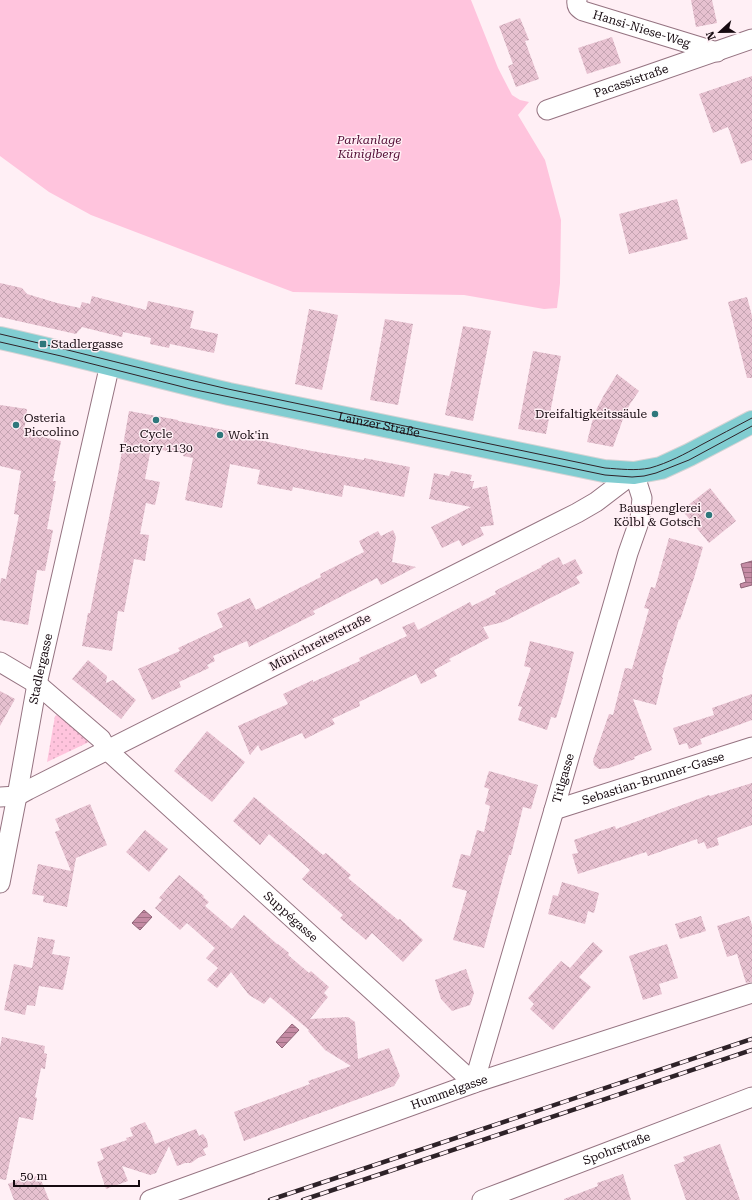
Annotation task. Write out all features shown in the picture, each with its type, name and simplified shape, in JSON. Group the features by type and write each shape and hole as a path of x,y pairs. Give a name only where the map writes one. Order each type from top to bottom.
{"main road":[{"name":"Lainzer Straße","path":"0,338 229,394 604,471 634,473 661,468 752,422"}],"street":[{"name":"Hansi-Niese-Weg","path":"577,0 576,4 578,8 583,11 714,52"},
{"name":"Pacassistraße","path":"547,110 752,38"},
{"name":"Pacassistraße","path":"714,52 752,52"},
{"name":"Stadlergasse","path":"0,883 9,797 37,684 110,364"},
{"name":"Münichreiterstraße","path":"9,797 107,750 340,631 577,513 596,502 634,473"},
{"name":"Titlgasse","path":"474,1082 628,553 640,519 642,498 634,473"},
{"name":"Suppégasse","path":"0,662 37,684 100,739 107,750 474,1082"},
{"name":"Sebastian-Brunner-Gasse","path":"554,810 752,747"},
{"name":"Hummelgasse","path":"150,1200 474,1082 752,993"},
{"name":"Spohrstraße","path":"482,1200 503,1196 752,1097"}],"green space":[{"name":"Parkanlage Küniglberg","path":"0,0 471,0 498,68 512,95 520,100 529,102 518,115 545,160 561,220 560,283 557,308 544,309 464,295 293,292 91,215 49,192 0,156"},
{"path":"57,715 89,740 89,742 47,762 55,716"}],"shaded area":[{"path":"752,561 752,585 741,588 740,584 746,582 741,564"},
{"path":"144,910 152,917 140,930 132,923"},
{"path":"292,1024 299,1030 282,1048 276,1042"}],"building":[{"path":"691,0 712,0 717,23 696,27"},
{"path":"520,18 529,40 525,41 539,79 516,87 508,66 513,64 499,26"},
{"path":"612,37 621,63 587,74 578,48"},
{"path":"752,76 752,160 741,164 728,127 713,133 699,94"},
{"path":"677,199 688,239 629,254 619,214"},
{"path":"0,283 22,288 27,294 80,308 82,302 90,304 92,296 146,310 148,301 194,311 190,328 218,334 214,353 170,344 169,348 150,344 151,338 123,332 122,337 82,327 76,334 0,317"},
{"path":"747,297 752,316 752,378 747,378 728,302"},
{"path":"309,309 338,315 322,390 295,384"},
{"path":"385,319 413,324 398,405 370,400"},
{"path":"463,326 491,331 473,421 445,415"},
{"path":"533,351 561,356 546,434 518,429"},
{"path":"617,374 639,391 624,416 613,447 587,442 597,408"},
{"path":"0,405 27,409 24,433 61,441 53,481 56,481 47,529 53,530 45,571 37,570 28,625 0,620 1,578 6,579 19,515 14,514 21,471 0,466"},
{"path":"129,411 255,436 254,439 312,451 364,460 364,458 410,467 404,497 344,485 342,497 293,487 292,491 257,484 260,470 230,464 222,508 185,500 193,458 183,456 184,454 151,448 145,479 160,482 155,505 146,503 140,534 149,535 145,561 134,559 124,612 118,611 112,651 82,646 118,474"},
{"path":"451,471 472,475 470,481 474,481 472,489 487,486 494,525 480,527 484,535 462,546 459,540 442,548 431,527 471,507 429,499 434,473 449,476"},
{"name":"Bauspenglerei Kölbl & Gotsch","path":"710,488 736,521 709,543 682,510"},
{"path":"393,530 396,537 392,562 416,567 381,585 377,578 313,611 315,614 249,647 247,641 213,656 215,661 207,665 209,668 179,682 181,687 152,700 138,669 180,651 178,648 223,627 217,613 250,598 256,610 321,577 320,574 364,552 359,541 378,531 381,536"},
{"path":"669,538 703,547 680,620 679,619 662,677 656,705 633,699 652,750 634,757 635,759 609,768 599,769 594,765 593,760 609,714 613,715 625,668 632,669 649,609 644,608 651,587 655,588"},
{"path":"559,557 563,565 575,559 583,573 576,577 580,583 503,622 483,627 489,638 449,659 451,661 434,670 437,676 421,684 416,674 359,702 360,706 332,719 335,724 305,739 302,733 261,751 258,745 250,755 238,726 288,704 283,694 360,661 359,658 407,636 402,627 414,622 418,630 470,602 472,606 496,594 495,591"},
{"path":"530,641 574,652 563,697 556,718 551,717 547,730 518,720 522,707 518,706 531,668 524,666"},
{"path":"88,660 107,676 106,683 113,680 136,700 121,719 72,679"},
{"path":"0,691 15,699 0,726"},
{"path":"752,694 752,720 700,739 702,744 689,749 687,743 679,745 673,728 714,715 712,708"},
{"path":"207,731 245,762 212,802 174,771"},
{"path":"489,771 538,785 531,809 523,807 511,855 509,855 484,948 453,940 467,891 452,887 461,854 470,856 477,830 484,832 490,806 485,804 489,789 484,787"},
{"path":"752,783 752,825 717,838 719,845 707,849 704,842 698,844 697,839 648,856 646,852 578,874 572,854 578,853 574,840 615,826 616,829 709,795 710,796"},
{"path":"254,797 323,855 326,853 351,875 348,878 398,920 400,919 423,940 403,962 372,933 366,940 340,918 343,915 302,879 310,870 269,834 260,845 233,821"},
{"path":"90,804 107,845 76,858 67,907 43,902 44,896 32,894 38,864 71,871 55,832 60,830 55,819"},
{"path":"145,830 168,849 149,872 126,852"},
{"path":"179,875 204,896 203,897 209,902 205,906 232,929 244,915 289,953 288,955 309,973 311,971 329,987 324,993 328,997 310,1019 348,1017 355,1022 358,1059 389,1048 400,1076 394,1086 244,1141 234,1112 310,1084 308,1081 351,1066 325,1050 308,1031 309,1030 270,997 264,1004 249,995 231,972 217,988 207,980 218,968 206,958 215,948 187,923 180,930 155,908 162,900 159,898"},
{"path":"562,882 599,893 594,913 588,911 585,924 548,914 553,895 558,896"},
{"path":"701,916 706,931 680,939 675,924"},
{"path":"749,916 752,925 752,982 746,983 737,954 727,957 717,926"},
{"path":"38,937 55,940 52,954 70,957 63,990 39,986 35,1006 27,1005 25,1015 4,1010 14,964 32,968"},
{"path":"593,942 603,951 579,977 591,987 553,1030 530,1009 534,1004 528,998 561,961 570,968"},
{"path":"667,944 678,978 659,984 662,994 643,1000 629,956"},
{"path":"466,969 474,993 470,1005 452,1011 441,999 435,980"},
{"path":"2,1037 45,1046 44,1053 47,1054 45,1069 41,1068 35,1097 37,1098 33,1120 19,1117 6,1180 0,1179 0,1047"},
{"path":"145,1122 150,1130 155,1144 196,1129 199,1136 203,1134 207,1140 208,1147 203,1149 206,1155 191,1163 185,1163 177,1166 169,1146 156,1173 150,1175 122,1166 128,1181 106,1189 97,1162 104,1159 100,1149 127,1140 126,1138 133,1136 130,1128"},
{"path":"720,1144 740,1200 686,1200 674,1165 685,1161 683,1157"},
{"path":"623,1174 631,1200 564,1200 598,1186 597,1183"},
{"path":"30,1175 31,1178 39,1175 49,1200 14,1200 8,1184"}],"tram line":[{"path":"0,334 228,389 605,468 628,470 657,466 683,455 752,418"},
{"path":"0,342 191,389 605,475 632,477 656,473 689,460 752,426"}],"railway":[{"path":"270,1200 752,1039"},
{"path":"303,1200 752,1050"}],"place":[{"name":"Stadlergasse","path":"43,344"},
{"name":"Dreifaltigkeitssäule","path":"655,414"},
{"name":"Cycle Factory 1130","path":"156,420"},
{"name":"Osteria Piccolino","path":"16,425"},
{"name":"Wok'in","path":"220,435"},
{"name":"Bauspenglerei Kölbl & Gotsch","path":"709,515"}]}
